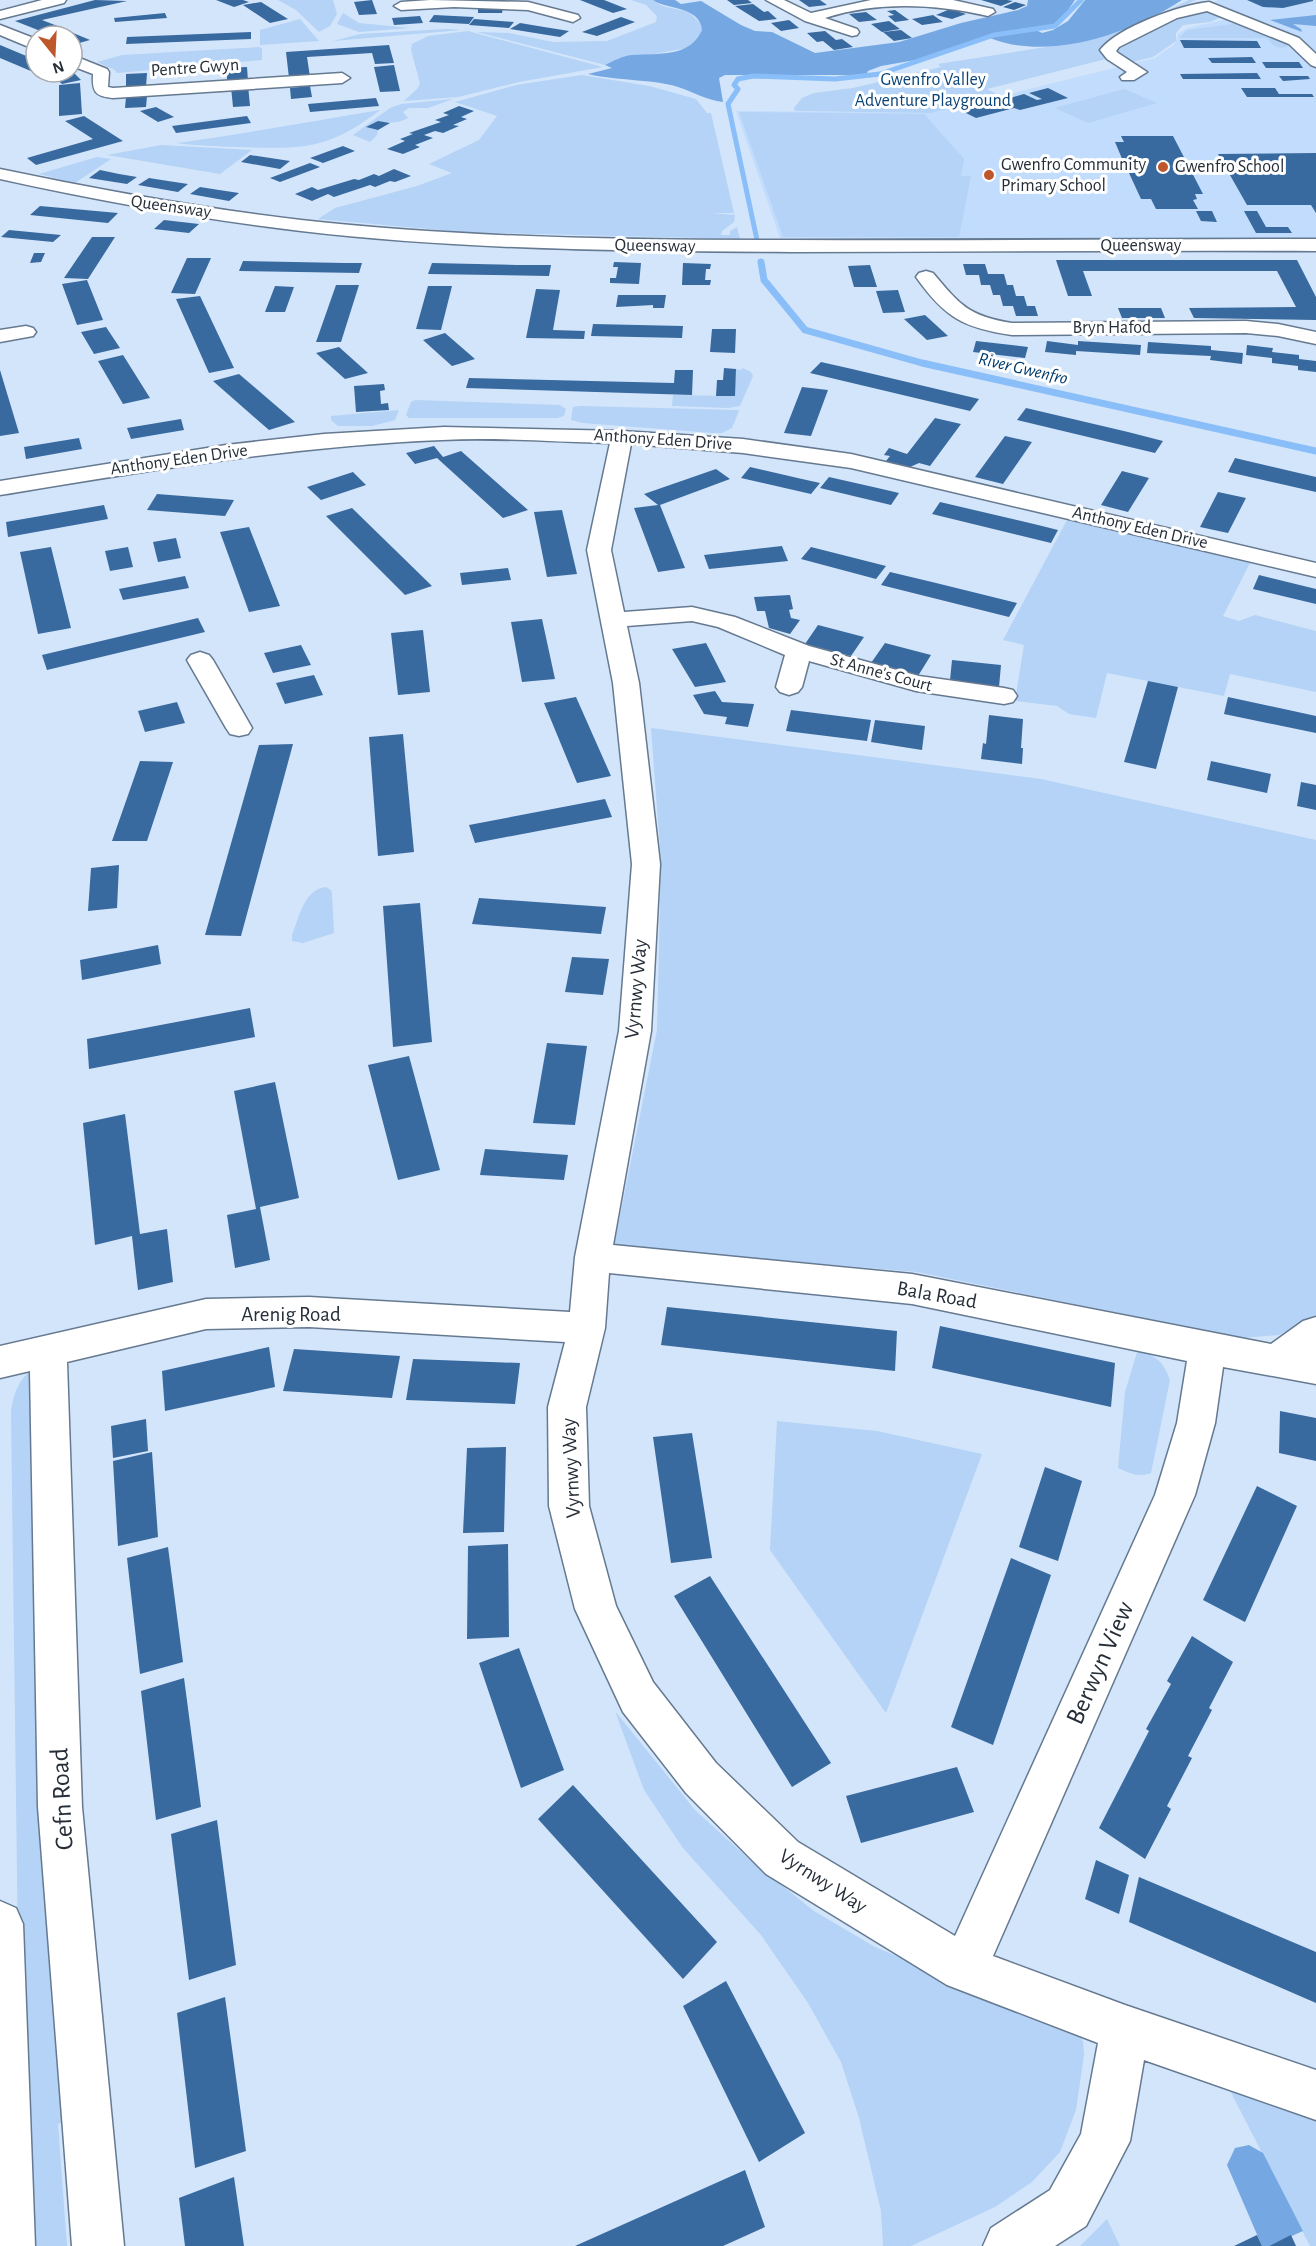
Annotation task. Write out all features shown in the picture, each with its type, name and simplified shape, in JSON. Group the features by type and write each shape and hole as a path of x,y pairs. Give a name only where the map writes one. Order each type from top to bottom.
{"street":[{"path":"0,15 59,0"},
{"path":"773,0 810,18 852,32"},
{"path":"401,6 453,1 528,6 573,18"},
{"path":"810,18 826,12 933,2 988,12"},
{"path":"1128,77 1139,72 1112,56 1108,50 1114,44 1180,10 1209,6 1286,37 1300,46 1316,62"},
{"path":"0,30 24,40"},
{"name":"Pentre Gwyn","path":"84,65 101,72 100,89 113,93 342,77"},
{"name":"Queensway","path":"0,174 113,199 221,214 348,230 498,240 701,247 1316,245"},
{"name":"Bryn Hafod","path":"926,277 956,313 967,320 994,326 1012,328 1246,327 1278,330 1316,338"},
{"path":"0,336 26,332"},
{"name":"Anthony Eden Drive","path":"0,488 216,453 324,441 444,433 622,437 743,446 851,460 1316,570"},
{"name":"Vyrnwy Way","path":"622,437 599,550 626,683 646,864 635,1031 593,1257 587,1328 567,1407 569,1506 596,1609 638,1696 701,1778 782,1858 964,1968 1125,2029 1316,2095"},
{"name":"St Anne's Court","path":"615,620 692,614 726,622 747,632 799,650 916,683 963,704 1004,696"},
{"path":"789,687 799,650"},
{"path":"200,660 239,728"},
{"name":"Bala Road","path":"593,1257 912,1289 1206,1349 1316,1368"},
{"name":"Arenig Road","path":"0,1362 206,1314 309,1312 587,1328"},
{"path":"1276,1361 1316,1332"},
{"name":"Berwyn View","path":"964,1968 1175,1495 1196,1423 1206,1349"},
{"name":"Cefn Road","path":"48,1350 60,1806 98,2246"},
{"path":"0,1924 9,2246"},
{"path":"1009,2246 1068,2208 1105,2141 1125,2029"}],"shaded area":[{"path":"653,0 675,0 681,4 701,1 741,25 755,31 772,32 815,53 899,42 961,23 1018,10 1027,6 1028,0 1075,0 1064,16 1052,26 991,34 927,58 881,66 868,71 866,75 725,75 719,78 723,102 711,100 668,84 588,74 612,68 605,65 625,56 662,54 681,50 697,39 702,30 700,22 695,17"},
{"path":"1085,0 1182,0 1139,23 1089,40 1038,47 1013,45 990,38 1024,30 1042,33 1053,30 1068,21"},
{"name":"Gwenfro Community Primary School","path":"1218,0 1316,0 1316,245 1257,246 1253,238 780,238 736,111 931,113 1155,58 1175,44 1178,34 1188,28 1228,19 1229,15 1209,6"},
{"path":"1316,15 1316,26 1293,24 1302,32 1270,20"},
{"path":"1249,2145 1263,2153 1303,2231 1269,2246 1262,2246 1227,2165 1235,2148"}],"green space":[{"path":"278,0 333,0 337,14 330,26 319,32 296,10"},
{"path":"631,0 653,0 662,6 689,12 701,24 702,30 697,41 687,48 654,54 629,55 605,65 477,32 509,33 553,42 607,41 656,22 657,16 646,5"},
{"name":"Gwenfro Valley Adventure Playground","path":"1189,0 1196,0 1129,34 1106,59 987,89 1000,96 931,113 795,111 794,108 802,98 814,93 853,88 941,67 938,64 1084,41 1133,27"},
{"path":"1205,9 1219,15 1219,18 1210,22 1183,25 1176,33 1176,41 1153,57 1132,62 1115,51 1116,48 1181,13"},
{"path":"343,13 359,23 410,28 359,32 337,24"},
{"path":"300,19 319,41 260,45 260,30"},
{"path":"1241,24 1289,43 1290,46 1277,47 1267,38 1179,38 1187,30"},
{"path":"462,30 333,41 360,34"},
{"path":"468,31 603,67 519,82 458,97 404,101 418,88 420,83 411,50 412,44 428,36"},
{"path":"262,48 262,60 117,73 97,62 122,55"},
{"path":"582,75 649,86 696,99 707,113 711,113 734,213 712,213 735,215 734,222 722,231 721,235 730,235 730,231 737,227 740,239 462,232 318,219 335,208 417,186 452,173 429,164 479,140 497,116 455,102 516,85"},
{"path":"1124,89 1157,103 1088,123 1055,108"},
{"path":"453,99 428,108 409,108 403,112 408,118 402,121 372,124 367,127 378,130 377,135 370,142 353,135 390,108 401,104"},
{"path":"380,110 344,133 313,145 259,148 177,143 253,132"},
{"path":"739,112 924,114 964,159 961,176 971,176 959,237 783,237"},
{"path":"161,145 252,150 220,174 107,155"},
{"path":"97,157 111,159 75,183 39,174"},
{"path":"743,368 751,372 753,376 740,406 728,408 672,406 673,395 734,396 736,369"},
{"path":"415,400 560,405 566,409 564,416 557,418 409,418 406,415 411,402"},
{"path":"573,407 739,411 732,428 722,433 713,433 583,423 571,420"},
{"path":"399,410 395,420 372,426 338,426 331,420 331,416"},
{"path":"1067,520 1250,563 1223,616 1239,621 1255,615 1316,631 1316,692 1230,674 1224,696 1107,673 1096,718 1069,714 1057,706 1015,701 1024,645 1003,640"},
{"path":"651,728 1041,779 1316,840 1316,1315 1279,1335 1241,1338 917,1272 614,1246 657,1030 661,862"},
{"path":"326,887 331,890 332,894 334,933 303,943 292,941 303,905 312,893"},
{"path":"1138,1349 1158,1360 1165,1368 1170,1380 1151,1473 1142,1475 1118,1468 1125,1392"},
{"path":"31,1371 39,1776 50,1971 71,2000 72,2016 55,2033 58,2085 71,2081 74,2118 58,2124 67,2246 32,2246 20,2105 11,1412 17,1389 26,1374"},
{"path":"777,1421 877,1431 982,1454 886,1713 770,1550"},
{"path":"615,1711 695,1810 750,1860 814,1911 875,1947 1078,2031 1083,2042 1084,2055 1076,2110 1060,2152 1032,2182 995,2207 911,2246 883,2246 881,2211 859,2118 841,2062 808,2003 761,1935 683,1848 644,1790"},
{"path":"1223,2077 1316,2109 1316,2246 1310,2246"},
{"path":"1107,2219 1120,2246 1080,2246"}],"building":[{"path":"95,0 127,1 42,20 52,24 24,25 15,21"},
{"path":"216,0 243,0 249,2 234,7"},
{"path":"372,0 377,14 359,15 354,2"},
{"path":"580,0 604,0 627,9 613,13"},
{"path":"727,0 748,0 752,3 734,5"},
{"path":"799,0 820,0 827,5 809,7"},
{"path":"981,0 1007,0 1013,1 1001,6"},
{"path":"1247,0 1313,1 1283,8 1263,7"},
{"path":"261,2 288,19 270,23 243,5"},
{"path":"1015,2 1026,5 1014,10 1003,7"},
{"path":"753,4 764,12 768,11 777,19 759,21 735,6"},
{"path":"503,8 502,13 478,13 478,9"},
{"path":"950,9 966,14 952,19 936,15"},
{"path":"895,10 909,20 895,22 888,16 894,15 887,11"},
{"path":"866,12 877,20 859,22 849,14"},
{"path":"165,13 167,18 115,22 114,18"},
{"path":"434,15 474,17 469,24 429,22"},
{"path":"933,15 943,22 922,25 912,19"},
{"path":"420,16 423,23 394,25 392,18"},
{"path":"621,17 635,22 597,36 582,32"},
{"path":"474,19 514,22 509,28 469,25"},
{"path":"789,20 799,28 781,31 771,23"},
{"path":"889,21 900,29 882,32 871,24"},
{"path":"520,23 569,31 560,37 510,29"},
{"path":"901,30 912,38 894,41 883,32"},
{"path":"825,31 836,40 842,39 853,47 834,50 823,41 817,42 807,33"},
{"path":"251,32 251,39 126,44 127,37"},
{"path":"1180,40 1257,41 1261,48 1184,48"},
{"path":"0,45 24,55 24,68 0,58"},
{"path":"389,45 394,63 375,64 372,53 307,57 310,77 289,78 286,52"},
{"path":"1252,57 1256,63 1212,63 1208,58"},
{"path":"1262,62 1299,62 1303,68 1266,68"},
{"path":"394,65 400,91 380,92 374,67"},
{"path":"247,67 248,81 227,82 227,68"},
{"path":"147,73 146,87 126,88 126,74"},
{"path":"1257,73 1261,79 1183,79 1180,74"},
{"path":"1279,76 1308,76 1310,79 1283,81"},
{"path":"80,84 82,114 59,116 59,85"},
{"path":"248,85 250,106 233,107 231,87"},
{"path":"310,86 312,97 291,99 290,88"},
{"path":"1048,88 1068,98 976,118 962,111 1024,94 1037,100 1042,99 1029,93"},
{"path":"1241,88 1275,88 1279,94 1312,94 1314,97 1247,97"},
{"path":"147,96 146,107 125,108 126,97"},
{"path":"376,98 379,106 310,112 308,104"},
{"path":"459,106 474,111 461,117 467,119 453,125 459,126 443,133 435,131 424,135 433,138 415,145 420,147 403,154 387,149 405,141 400,139 413,134 409,133 441,122 435,120 449,115 443,113"},
{"path":"156,107 174,117 158,122 140,111"},
{"path":"84,116 123,141 36,165 27,158 93,139 65,121"},
{"path":"247,116 251,123 176,133 172,126"},
{"path":"378,121 390,123 378,130 366,127"},
{"name":"Gwenfro School","path":"1121,136 1173,136 1203,194 1195,194 1197,199 1193,200 1198,209 1156,209 1151,199 1141,199 1129,173 1139,173 1134,161 1123,161 1115,142 1124,142"},
{"path":"343,146 355,151 323,163 310,158"},
{"path":"1316,153 1316,213 1311,205 1247,205 1218,154"},
{"path":"250,155 290,161 280,169 241,162"},
{"path":"310,163 320,167 280,182 270,178"},
{"path":"394,169 411,176 375,187 370,185 334,197 328,194 312,201 295,194 312,187 318,190 374,174 379,176"},
{"path":"100,170 137,177 127,184 89,178"},
{"path":"149,178 188,184 178,192 138,185"},
{"path":"200,187 239,193 229,201 190,194"},
{"path":"40,206 118,213 108,223 30,215"},
{"path":"1196,211 1212,211 1217,222 1201,221"},
{"path":"1244,211 1257,211 1266,227 1288,227 1292,233 1256,233"},
{"path":"164,220 199,224 189,233 154,229"},
{"path":"9,230 61,235 53,242 1,237"},
{"path":"92,237 115,237 88,279 64,278"},
{"path":"34,253 45,253 41,262 30,263"},
{"path":"187,258 211,258 195,294 171,293"},
{"path":"1056,260 1297,260 1316,297 1316,320 1194,318 1189,308 1296,307 1277,271 1083,271 1092,296 1068,296"},
{"path":"243,261 362,263 359,273 239,271"},
{"path":"614,262 641,263 639,284 610,283 610,278 616,278 618,267 613,267"},
{"path":"432,263 551,265 549,276 428,274"},
{"path":"683,263 711,264 710,269 706,269 705,280 711,280 710,285 682,285"},
{"path":"963,264 985,264 988,274 1004,274 1007,285 1013,285 1016,296 1024,296 1027,306 1035,306 1038,316 1016,316 1013,306 1003,306 1000,295 993,295 990,285 981,285 979,275 966,275"},
{"path":"870,265 877,287 854,287 848,266"},
{"path":"87,280 103,320 77,325 62,284"},
{"path":"336,285 359,285 341,342 316,342"},
{"path":"275,286 294,287 285,312 265,312"},
{"path":"428,286 452,286 441,330 416,329"},
{"path":"536,289 560,290 553,330 585,331 584,339 526,338"},
{"path":"898,290 905,312 883,313 876,291"},
{"path":"618,295 666,295 664,308 653,308 653,305 616,307"},
{"path":"200,296 234,368 209,373 176,299"},
{"path":"1118,308 1161,308 1165,318 1122,318"},
{"path":"925,315 948,336 927,340 904,319"},
{"path":"593,324 683,326 682,338 591,336"},
{"path":"106,327 120,348 94,354 81,332"},
{"path":"712,329 736,329 735,353 710,352"},
{"path":"445,333 475,359 452,366 423,340"},
{"path":"976,341 1028,347 1025,358 973,352"},
{"path":"1047,341 1078,345 1078,341 1141,345 1140,355 1076,351 1076,355 1045,352"},
{"path":"1148,342 1211,346 1211,350 1243,353 1242,364 1210,360 1211,356 1147,353"},
{"path":"1247,345 1273,348 1272,352 1299,355 1299,359 1316,361 1316,372 1298,370 1298,366 1272,363 1272,358 1246,355"},
{"path":"339,347 368,373 345,379 316,353"},
{"path":"123,355 150,398 123,404 98,361"},
{"path":"821,362 979,399 970,411 810,373"},
{"path":"724,368 736,369 735,396 716,396 717,380 723,380"},
{"path":"0,370 19,433 0,436"},
{"path":"675,370 693,370 692,395 466,388 469,378 674,383"},
{"path":"239,374 295,422 269,430 213,381"},
{"path":"384,384 385,390 380,391 381,404 388,403 389,410 356,412 354,386"},
{"path":"802,387 828,390 811,436 784,433"},
{"path":"1026,408 1163,441 1155,453 1017,420"},
{"path":"935,418 961,424 930,466 919,463 910,467 886,461 890,456 884,455 889,448 907,454"},
{"path":"181,419 184,430 131,439 127,428"},
{"path":"1005,436 1032,442 1003,484 975,477"},
{"path":"79,438 82,449 26,459 24,447"},
{"path":"434,446 443,457 461,451 528,510 503,518 437,458 415,464 406,453"},
{"path":"1235,458 1316,477 1316,492 1228,472"},
{"path":"750,467 820,483 811,494 741,478"},
{"path":"716,469 730,479 660,505 685,568 658,572 634,508 658,505 644,494"},
{"path":"1122,471 1149,478 1128,512 1101,505"},
{"path":"353,472 366,485 321,500 307,487"},
{"path":"829,477 899,493 891,505 820,488"},
{"path":"1218,492 1246,498 1228,533 1200,527"},
{"path":"157,494 234,500 225,516 147,510"},
{"path":"940,502 1058,530 1051,543 932,514"},
{"path":"104,505 108,519 8,537 6,522"},
{"path":"352,508 432,586 405,595 326,516"},
{"path":"562,510 577,574 547,577 534,512"},
{"path":"249,527 280,606 249,612 220,532"},
{"path":"176,538 181,558 158,562 153,542"},
{"path":"782,546 788,561 709,569 704,555"},
{"path":"51,547 71,628 38,634 20,552"},
{"path":"128,547 133,567 110,571 105,551"},
{"path":"811,547 886,566 876,579 801,559"},
{"path":"508,568 511,580 462,585 460,573"},
{"path":"890,572 1017,603 1009,617 881,585"},
{"path":"1259,575 1316,589 1316,604 1253,589"},
{"path":"185,576 189,588 123,600 119,589"},
{"path":"790,595 793,609 789,610 791,618 800,620 790,634 769,628 765,611 757,611 754,597"},
{"path":"198,618 205,632 47,670 42,655"},
{"path":"542,619 555,679 522,682 511,622"},
{"path":"818,625 864,637 851,656 805,644"},
{"path":"423,630 430,692 398,695 391,633"},
{"path":"706,643 726,682 695,687 672,649"},
{"path":"885,643 931,655 918,676 871,663"},
{"path":"301,645 311,665 273,673 264,653"},
{"path":"952,660 1001,665 999,687 950,680"},
{"path":"314,675 323,695 285,704 276,683"},
{"path":"1148,681 1178,687 1156,769 1124,762"},
{"path":"715,691 722,702 754,704 748,727 725,724 727,717 704,714 693,695"},
{"path":"576,697 611,776 577,783 544,703"},
{"path":"1228,697 1316,716 1316,733 1224,714"},
{"path":"177,702 185,723 145,732 138,711"},
{"path":"791,710 871,720 867,741 786,731"},
{"path":"989,715 1023,719 1022,764 981,759 983,743 986,744"},
{"path":"875,720 925,726 922,750 871,742"},
{"path":"403,734 414,852 378,856 369,737"},
{"path":"293,744 241,936 205,935 259,745"},
{"path":"140,761 173,762 147,841 112,841"},
{"path":"1211,761 1271,774 1267,793 1207,780"},
{"path":"1301,782 1316,785 1316,810 1297,806"},
{"path":"605,799 612,817 475,843 469,825"},
{"path":"119,865 117,908 88,911 91,868"},
{"path":"479,898 606,907 601,934 472,924"},
{"path":"420,903 432,1042 393,1047 383,906"},
{"path":"158,945 161,964 82,980 80,960"},
{"path":"572,957 609,959 603,995 565,992"},
{"path":"250,1008 255,1037 89,1069 87,1039"},
{"path":"547,1043 587,1046 575,1125 533,1123"},
{"path":"409,1056 440,1170 398,1180 368,1065"},
{"path":"275,1082 299,1198 260,1207 270,1260 235,1268 227,1215 256,1209 234,1091"},
{"path":"125,1114 140,1234 167,1229 173,1282 138,1290 132,1236 95,1245 83,1123"},
{"path":"485,1149 568,1155 564,1180 480,1175"},
{"path":"667,1307 897,1331 895,1371 661,1345"},
{"path":"940,1326 1115,1363 1111,1407 932,1368"},
{"path":"269,1347 275,1387 165,1411 162,1371"},
{"path":"294,1349 400,1356 392,1398 283,1391"},
{"path":"413,1359 520,1363 515,1404 406,1400"},
{"path":"1280,1411 1316,1418 1316,1461 1279,1453"},
{"path":"146,1419 148,1451 113,1458 111,1426"},
{"path":"692,1433 712,1558 671,1563 653,1437"},
{"path":"506,1447 504,1532 463,1533 467,1448"},
{"path":"152,1452 158,1537 118,1546 113,1461"},
{"path":"1045,1467 1082,1481 1058,1561 1019,1547"},
{"path":"1257,1486 1297,1506 1245,1622 1203,1600"},
{"path":"508,1544 509,1637 467,1639 468,1546"},
{"path":"168,1547 183,1662 140,1674 127,1558"},
{"path":"1011,1558 1051,1575 993,1745 951,1727"},
{"path":"710,1576 831,1763 792,1787 674,1596"},
{"path":"1192,1636 1233,1662 1188,1756 1192,1758 1167,1806 1171,1809 1145,1859 1099,1828 1149,1731 1146,1729 1171,1684 1167,1681"},
{"path":"519,1648 564,1770 521,1788 479,1663"},
{"path":"184,1678 201,1807 156,1820 141,1691"},
{"path":"957,1767 974,1812 861,1843 846,1796"},
{"path":"573,1785 717,1942 683,1979 538,1819"},
{"path":"217,1820 236,1965 189,1980 171,1834"},
{"path":"1096,1860 1129,1875 1119,1914 1085,1899"},
{"path":"1139,1877 1316,1952 1316,2003 1129,1922"},
{"path":"726,1981 805,2133 759,2162 683,2006"},
{"path":"225,1997 246,2151 195,2168 177,2013"},
{"path":"745,2170 765,2227 723,2246 575,2246"},
{"path":"234,2177 244,2246 185,2246 179,2198"},
{"path":"1257,2235 1262,2246 1234,2246"},
{"path":"1291,2235 1296,2246 1269,2246"}],"waterway":[{"name":"River Gwenfro","path":"757,240 728,104 738,89 734,85 738,79 753,76 835,79 880,74 994,35 1055,26 1081,0"},
{"name":"River Gwenfro","path":"761,262 764,280 805,330 922,363 1316,451"}],"place":[{"name":"Gwenfro School","path":"1163,167"},
{"name":"Gwenfro Community Primary School","path":"989,175"}]}
